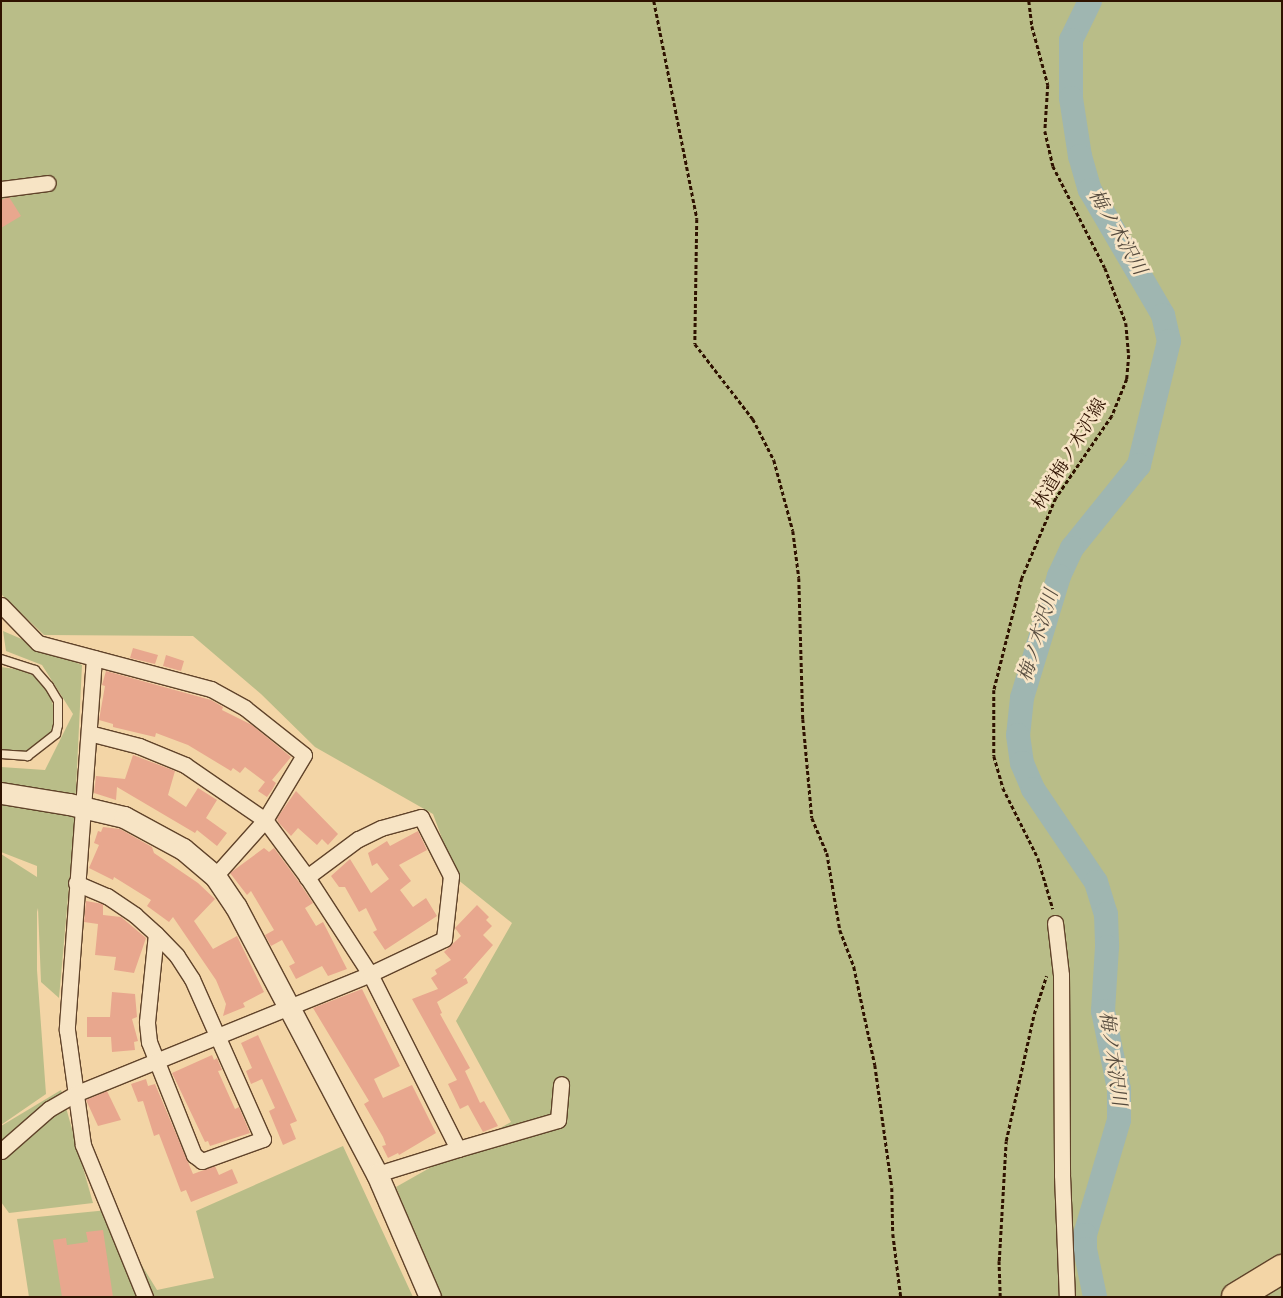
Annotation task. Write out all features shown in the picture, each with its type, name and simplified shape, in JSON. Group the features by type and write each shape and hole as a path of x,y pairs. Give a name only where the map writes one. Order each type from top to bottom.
{"highway":[{"path":"1236,1297 1282,1269"}],"street":[{"path":"1,189 48,183"},
{"path":"1,605 38,643 211,689 244,708 304,755 265,820 215,876"},
{"path":"94,658 84,808 76,884 67,1030 74,1094 83,1145 145,1297"},
{"path":"89,733 139,746 185,765 265,820 307,877 370,974 458,1149"},
{"path":"1,794 84,808 133,822 183,849 215,876 236,907 286,1008 377,1174 430,1297"},
{"path":"1,1151 49,1109 74,1094 156,1064 370,974 444,939 451,876 421,817 381,828 358,839 307,877"},
{"path":"76,884 107,896 156,934 192,979 262,1139 202,1161 194,1155 148,1042 147,1022 156,934"},
{"path":"1055,923 1061,975 1062,1175 1067,1297"},
{"path":"377,1174 558,1120 561,1084"}],"lane":[{"path":"1,659 35,670 50,686 58,701 58,725 56,734 28,756 1,754"}],"path":[{"path":"654,1 697,219 695,344 752,419 774,460 793,531 799,578 803,719 812,818 827,853 840,930 854,967 875,1065 892,1188 893,1234 901,1297"},
{"name":"林道梅ノ木沢線","path":"1029,1 1032,26 1048,85 1045,131 1053,166 1105,268 1126,323 1129,355 1127,379 1112,416 1056,498 1022,578 994,690 994,756 1003,788 1038,858 1055,923"},
{"path":"1000,1297 999,1261 1006,1141 1035,1007 1046,975"}],"green space":[{"path":"1,1 1282,1 1282,1297 440,1297 396,1187 511,1122 456,1021 512,923 457,879 433,814 315,747 261,694 193,636 44,635 1,594"},
{"path":"3,631 82,665 74,830 59,998 41,982 38,908 37,912 37,970 46,1094 1,1125 1,854 37,877 37,866 1,852 1,767 45,770 73,714 42,665 6,651"},
{"path":"1,667 22,670 45,681 58,720 53,738 19,755 1,753"},
{"path":"61,1090 93,1203 9,1213 1,1202 1,1126"},
{"path":"343,1146 413,1297 29,1297 17,1219 108,1210 157,1290 214,1278 196,1211"}],"building":[{"path":"9,197 21,216 1,228 1,200"},
{"path":"133,648 158,655 155,664 130,658"},
{"path":"166,655 184,661 181,671 163,666"},
{"path":"106,671 211,700 223,707 222,710 252,725 291,757 272,780 276,783 267,797 258,791 265,782 245,767 240,773 233,768 231,771 188,745 156,733 155,737 113,727 113,724 99,720 105,686 102,685"},
{"path":"133,755 175,771 168,795 186,807 198,788 217,800 206,818 227,833 217,846 197,830 195,833 117,787 116,800 94,793 96,776 125,779"},
{"path":"296,791 338,834 328,845 322,839 317,845 298,828 291,836 278,822 277,818"},
{"path":"103,827 120,829 152,847 154,853 198,883 215,899 194,921 213,949 237,936 264,992 243,1003 245,1007 223,1016 226,1004 216,980 173,917 169,922 147,906 151,900 114,877 113,880 89,868 99,845 94,843 98,831 101,832"},
{"path":"418,831 427,850 399,865 411,881 400,890 413,907 426,898 437,916 385,950 373,932 377,930 366,908 359,912 345,887 339,887 331,876 350,859 371,893 389,879 377,863 372,866 368,853 387,841 390,846"},
{"path":"264,848 269,852 274,848 299,882 313,903 305,908 316,926 323,922 347,969 328,976 322,966 296,979 289,966 295,963 282,940 271,946 265,935 274,930 251,891 247,895 230,873"},
{"path":"86,901 103,904 103,915 121,917 146,938 134,973 114,970 116,957 95,955 98,924 84,922"},
{"path":"477,905 489,917 486,920 492,926 483,935 493,945 463,979 466,978 468,983 437,1002 442,1013 440,1014 470,1068 465,1071 480,1103 484,1101 498,1126 483,1132 468,1105 460,1109 448,1084 457,1080 412,999 438,989 431,978 437,974 435,970 451,960 444,952 461,936 455,928"},
{"path":"362,989 400,1066 374,1079 383,1098 412,1085 436,1133 399,1155 398,1153 388,1158 382,1146 386,1145 383,1137 364,1104 369,1101 313,1008"},
{"path":"112,992 135,994 137,1017 132,1019 138,1041 134,1042 135,1050 112,1052 111,1037 87,1037 87,1017 110,1017"},
{"path":"258,1035 297,1121 290,1124 296,1139 283,1145 269,1111 275,1108 262,1079 251,1084 246,1071 252,1068 241,1043"},
{"path":"212,1055 214,1060 217,1058 222,1070 218,1071 235,1109 239,1107 250,1133 210,1146 208,1141 205,1142 172,1073"},
{"path":"146,1079 148,1086 155,1084 193,1174 215,1166 219,1175 232,1169 238,1183 191,1202 186,1190 181,1192 159,1134 154,1136 143,1101 138,1102 131,1084"},
{"path":"107,1091 121,1120 98,1126 86,1100"},
{"path":"103,1230 113,1297 62,1297 53,1240 66,1238 67,1245 88,1242 86,1232"}],"waterway":[{"name":"梅ノ木沢川","path":"1090,1 1071,40 1071,98 1080,156 1090,190 1163,315 1169,341 1139,465 1072,548 1059,576 1022,698 1018,735 1022,763 1033,789 1096,882 1106,914 1107,947 1103,1011 1119,1089 1119,1120 1085,1235 1085,1249 1095,1297"}]}
